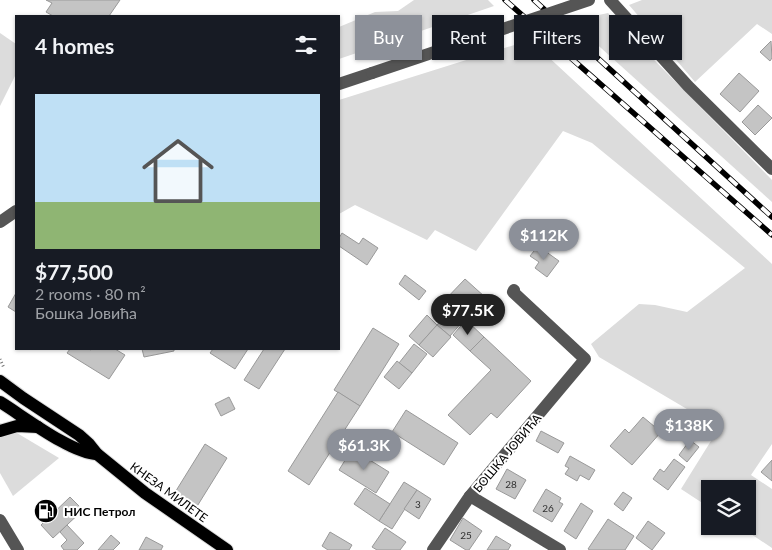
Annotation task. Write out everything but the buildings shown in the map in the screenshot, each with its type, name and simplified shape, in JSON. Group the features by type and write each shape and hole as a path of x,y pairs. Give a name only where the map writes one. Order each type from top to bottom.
{"main road":[{"name":"КНЕЗА МИЛЕТЕ","path":"0,381 79,435 97,454 145,493 227,550"},
{"name":"КНЕЗА МИЛЕТЕ","path":"0,402 77,449 90,454 97,454"},
{"path":"0,431 16,426 41,428"}],"street":[{"path":"340,84 589,0"},
{"path":"610,0 688,86 772,169"},
{"path":"0,233 9,216"},
{"name":"БОШКА ЈОВИЋА","path":"433,550 470,496 585,359 513,292 514,290"},
{"path":"470,496 560,550"},
{"path":"0,520 18,550"}],"shaded area":[{"path":"414,0 488,0 494,6 468,15 432,15 432,27 422,31 422,15 368,15 375,12 398,11"},
{"path":"642,0 772,0 772,34 757,24 695,82 676,60 682,60 682,15 638,15 629,5"},
{"path":"608,13 610,15 609,55 599,46 599,15"},
{"path":"355,20 355,54 340,59 340,27"},
{"path":"0,33 15,43 15,76 0,106"},
{"path":"514,45 514,60 552,60 772,264 772,444 751,475 772,489 772,548 752,535 756,535 756,480 701,480 701,502 681,489 719,428 599,357 591,344 639,304 655,305 687,312 745,268 592,143 563,131 476,251 435,230 427,240 355,205 340,213 340,100 466,60 504,60 504,48"},
{"path":"614,60 654,60 772,180 772,202"},
{"path":"0,423 59,458 13,496 0,473"}],"railway":[{"path":"505,0 772,235"},
{"path":"534,0 772,217"}],"place":[{"name":"НИС Петрол","path":"46,511"}]}
